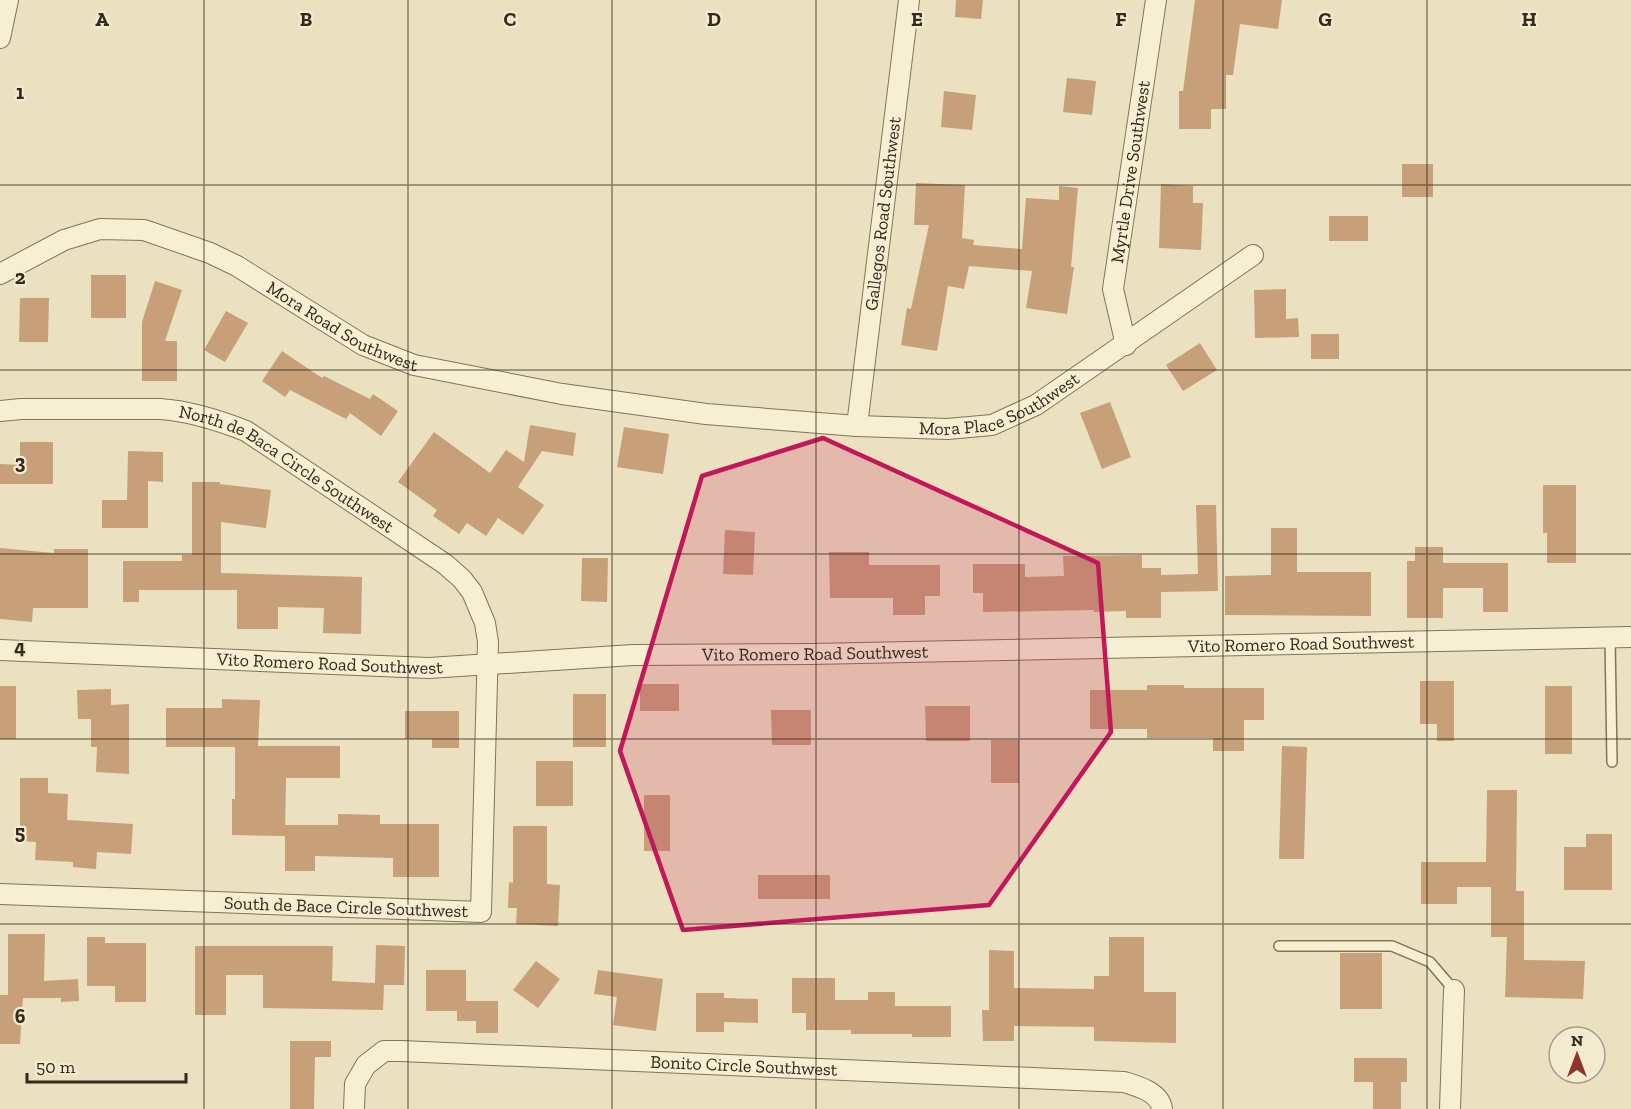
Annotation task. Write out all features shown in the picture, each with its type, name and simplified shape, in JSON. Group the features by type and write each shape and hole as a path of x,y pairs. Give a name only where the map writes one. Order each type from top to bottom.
{"street":[{"path":"0,38 8,0"},
{"name":"Gallegos Road Southwest","path":"857,426 909,0"},
{"name":"Myrtle Drive Southwest","path":"1126,345 1113,289 1156,0"},
{"name":"Mora Road Southwest","path":"0,274 64,240 100,229 144,230 210,253 237,266 363,345 414,365 562,394 706,414"},
{"name":"Mora Place Southwest","path":"706,414 857,426 947,429 992,425 1036,405 1126,345 1253,255"},
{"name":"North de Baca Circle Southwest","path":"0,411 21,409 177,410 215,419 246,430 445,564 462,579 472,592 485,623 488,666"},
{"name":"Vito Romero Road Southwest","path":"0,650 429,668 633,655 812,654 1631,637"},
{"name":"South de Bace Circle Southwest","path":"0,894 481,912 488,666"},
{"path":"1450,1109 1454,990"},
{"name":"Bonito Circle Southwest","path":"354,1109 355,1084 366,1065 384,1051 401,1051 1124,1082 1148,1090 1162,1104 1162,1109"}],"lane":[{"path":"1610,637 1612,762"},
{"path":"1279,946 1392,946 1430,962 1454,990"}],"highlighted area":[{"path":"823,438 1098,563 1111,732 989,905 683,930 620,751 702,476"}],"building":[{"path":"956,0 983,0 981,19 955,17"},
{"path":"1195,0 1282,0 1278,29 1240,24 1233,75 1226,75 1226,109 1211,109 1211,129 1179,129 1179,91 1183,91"},
{"path":"1067,78 1096,81 1092,115 1063,112"},
{"path":"944,91 976,95 972,130 941,127"},
{"path":"1402,164 1433,164 1433,197 1402,197"},
{"path":"916,183 965,185 962,238 974,240 973,245 1022,249 1026,198 1059,200 1059,186 1078,188 1071,267 1074,267 1067,314 1026,308 1032,271 969,266 964,289 948,286 937,351 901,345 907,308 911,309 929,225 914,225"},
{"path":"1161,184 1193,186 1193,203 1203,203 1201,250 1159,248"},
{"path":"1329,216 1368,216 1368,241 1329,241"},
{"path":"91,275 126,275 126,318 91,318"},
{"path":"155,281 182,290 165,341 177,341 177,381 142,381 142,322"},
{"path":"1286,289 1286,319 1298,318 1299,337 1255,338 1254,290"},
{"path":"20,298 49,298 48,342 19,342"},
{"path":"226,311 248,323 225,362 204,350"},
{"path":"1311,334 1339,334 1339,359 1311,359"},
{"path":"1200,343 1217,370 1183,391 1166,365"},
{"path":"282,351 322,378 324,376 370,399 373,394 398,411 381,436 350,413 346,419 290,390 285,397 262,381"},
{"path":"1110,402 1131,457 1102,469 1080,413"},
{"path":"530,425 576,433 573,456 542,451 518,487 544,505 523,535 498,518 486,536 467,523 459,534 433,516 437,510 398,482 434,432 490,473 506,450 524,462"},
{"path":"624,427 669,434 663,474 617,467"},
{"path":"20,442 53,442 53,484 0,484 0,464 20,465"},
{"path":"128,451 163,452 163,482 148,481 148,528 102,528 102,500 127,500"},
{"path":"192,482 220,482 220,484 271,490 266,528 221,522 221,573 362,577 361,634 323,633 324,608 278,607 278,629 237,629 237,590 139,590 139,602 123,602 123,561 182,561 182,555 192,555"},
{"path":"1543,485 1576,485 1576,563 1547,563 1547,533 1543,533"},
{"path":"1196,505 1216,505 1218,591 1161,592 1161,618 1126,618 1126,611 983,612 983,593 973,593 973,564 1025,564 1025,577 1064,576 1063,556 1142,555 1142,568 1161,568 1161,575 1198,574"},
{"path":"1271,528 1297,528 1297,572 1371,572 1371,616 1225,615 1225,576 1271,575"},
{"path":"725,530 755,532 753,575 723,574"},
{"path":"1415,547 1443,547 1443,563 1508,563 1508,612 1483,612 1483,588 1443,588 1443,618 1407,618 1407,561 1415,561"},
{"path":"0,548 54,553 54,549 88,549 88,608 33,608 32,622 0,619"},
{"path":"829,552 869,552 869,565 940,565 940,596 925,596 925,615 893,615 893,598 830,598"},
{"path":"582,558 608,558 607,602 581,601"},
{"path":"1420,681 1454,681 1454,741 1437,741 1437,724 1420,724"},
{"path":"640,684 679,684 679,711 640,711"},
{"path":"1147,685 1184,685 1184,688 1264,688 1264,720 1244,720 1244,751 1213,751 1213,738 1147,738 1147,729 1090,729 1090,690 1147,690"},
{"path":"0,686 16,686 16,739 0,739"},
{"path":"1545,686 1572,686 1572,754 1545,754"},
{"path":"111,689 111,705 129,704 129,774 96,772 97,747 91,747 91,719 78,719 77,690"},
{"path":"573,694 606,694 606,747 573,747"},
{"path":"222,699 260,700 258,746 340,746 340,778 286,778 285,836 232,835 235,747 166,747 166,708 222,708"},
{"path":"925,706 970,706 970,741 926,741"},
{"path":"771,710 811,710 811,745 772,745"},
{"path":"405,711 459,711 459,748 432,748 432,739 405,739"},
{"path":"991,740 1019,740 1019,783 991,783"},
{"path":"1282,746 1307,747 1304,859 1279,859"},
{"path":"536,761 573,761 573,806 536,806"},
{"path":"20,778 48,778 48,793 68,794 67,820 133,824 131,854 97,852 96,869 73,867 73,862 35,860 36,842 20,841"},
{"path":"1487,790 1517,790 1516,891 1524,891 1524,960 1585,961 1583,999 1505,997 1507,937 1491,937 1491,887 1457,887 1457,904 1421,904 1421,862 1486,862"},
{"path":"644,795 670,795 670,851 644,851"},
{"path":"338,814 380,815 380,824 439,824 439,877 393,877 393,858 315,856 315,871 285,871 285,825 338,825"},
{"path":"513,826 547,826 547,884 560,885 558,926 516,924 517,908 508,908 509,882 513,883"},
{"path":"1586,834 1612,834 1612,890 1564,890 1564,847 1586,847"},
{"path":"758,875 830,875 830,899 758,899"},
{"path":"8,934 45,934 44,981 78,979 79,1001 61,1002 61,998 23,998 20,1044 0,1044 0,995 8,995"},
{"path":"87,937 105,937 105,943 146,943 146,1002 115,1002 115,986 87,986"},
{"path":"1109,937 1144,937 1144,992 1176,992 1176,1043 1094,1041 1094,1027 1014,1026 1014,1041 983,1041 982,1010 989,1010 989,950 1014,951 1014,988 1094,989 1094,976 1109,976"},
{"path":"376,945 405,946 404,985 384,985 383,1010 263,1008 263,975 226,975 226,1015 195,1015 195,946 333,946 332,981 375,983"},
{"path":"1340,953 1382,953 1382,1009 1340,1009"},
{"path":"536,961 560,979 538,1008 513,990"},
{"path":"426,970 466,970 466,1001 498,1001 498,1033 476,1033 476,1021 457,1021 457,1011 426,1011"},
{"path":"598,970 663,979 656,1031 613,1025 617,997 594,994"},
{"path":"792,978 835,978 835,1000 868,1000 868,992 895,992 895,1006 951,1006 951,1037 912,1037 912,1034 851,1034 851,1030 806,1030 806,1013 792,1013"},
{"path":"696,993 724,993 724,998 758,999 758,1023 724,1022 724,1032 696,1032"},
{"path":"290,1041 331,1041 331,1057 315,1057 314,1109 290,1109"},
{"path":"1354,1058 1407,1058 1407,1082 1401,1082 1401,1109 1373,1109 1373,1082 1354,1082"}]}
